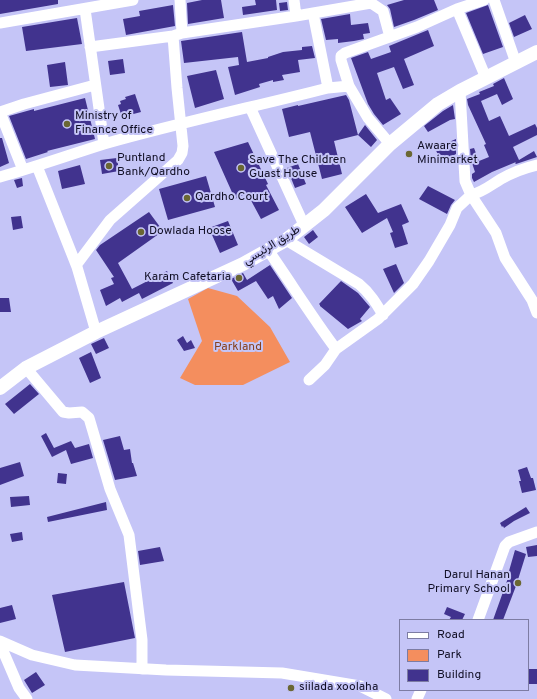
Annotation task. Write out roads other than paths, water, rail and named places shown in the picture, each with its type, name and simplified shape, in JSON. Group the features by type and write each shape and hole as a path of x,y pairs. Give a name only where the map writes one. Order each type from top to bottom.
{"main road":[{"name":"طريق الرئيسي","path":"0,388 26,368 96,332 243,264 286,240 324,210 390,144 438,104 460,91 537,52"}],"street":[{"path":"0,23 92,5 133,0"},
{"path":"77,267 77,264 110,220 178,160 182,153 183,146 177,88 180,0"},
{"path":"294,0 296,16"},
{"path":"390,144 368,118 349,86 341,56 345,53 390,37 457,9 484,0"},
{"path":"494,0 516,63"},
{"path":"90,47 296,16 371,3 383,11 390,37"},
{"path":"92,5 90,47 104,144"},
{"path":"457,9 486,78"},
{"path":"313,13 328,88"},
{"path":"23,170 0,112 95,85"},
{"path":"0,177 104,144 328,88 349,86"},
{"path":"460,91 465,181 471,196 496,233 505,258 532,300 537,313"},
{"path":"250,107 304,225"},
{"path":"309,380 325,365 336,349 383,315 413,284 447,231 457,208 471,196 479,193 500,179 520,169 537,165"},
{"path":"37,166 77,267 96,332"},
{"path":"286,240 367,290 383,315"},
{"path":"268,250 336,349"},
{"path":"26,368 63,412 82,412 89,418 110,489 129,535 142,640 142,669"},
{"path":"478,619 505,546 509,542 537,532"},
{"path":"0,643 32,655 55,661 98,667 282,673 360,686 386,699"},
{"path":"0,643 19,688 27,699"},
{"path":"13,699 19,688"}],"place":[{"name":"Ministry of Finance Office","path":"67,124"},
{"name":"Awaare Minimarket","path":"409,154"},
{"name":"Puntland Bank/Qardho","path":"109,166"},
{"name":"Save The Children Guast House","path":"241,168"},
{"name":"Qardho Court","path":"187,198"},
{"name":"Dowlada Hoose","path":"141,232"},
{"name":"Karam Cafetaria","path":"239,278"},
{"name":"Darul Hanan Primary School","path":"518,583"},
{"name":"siilada xoolaha","path":"291,688"}],"park label":[{"name":"Parkland","path":"238,348"}]}
